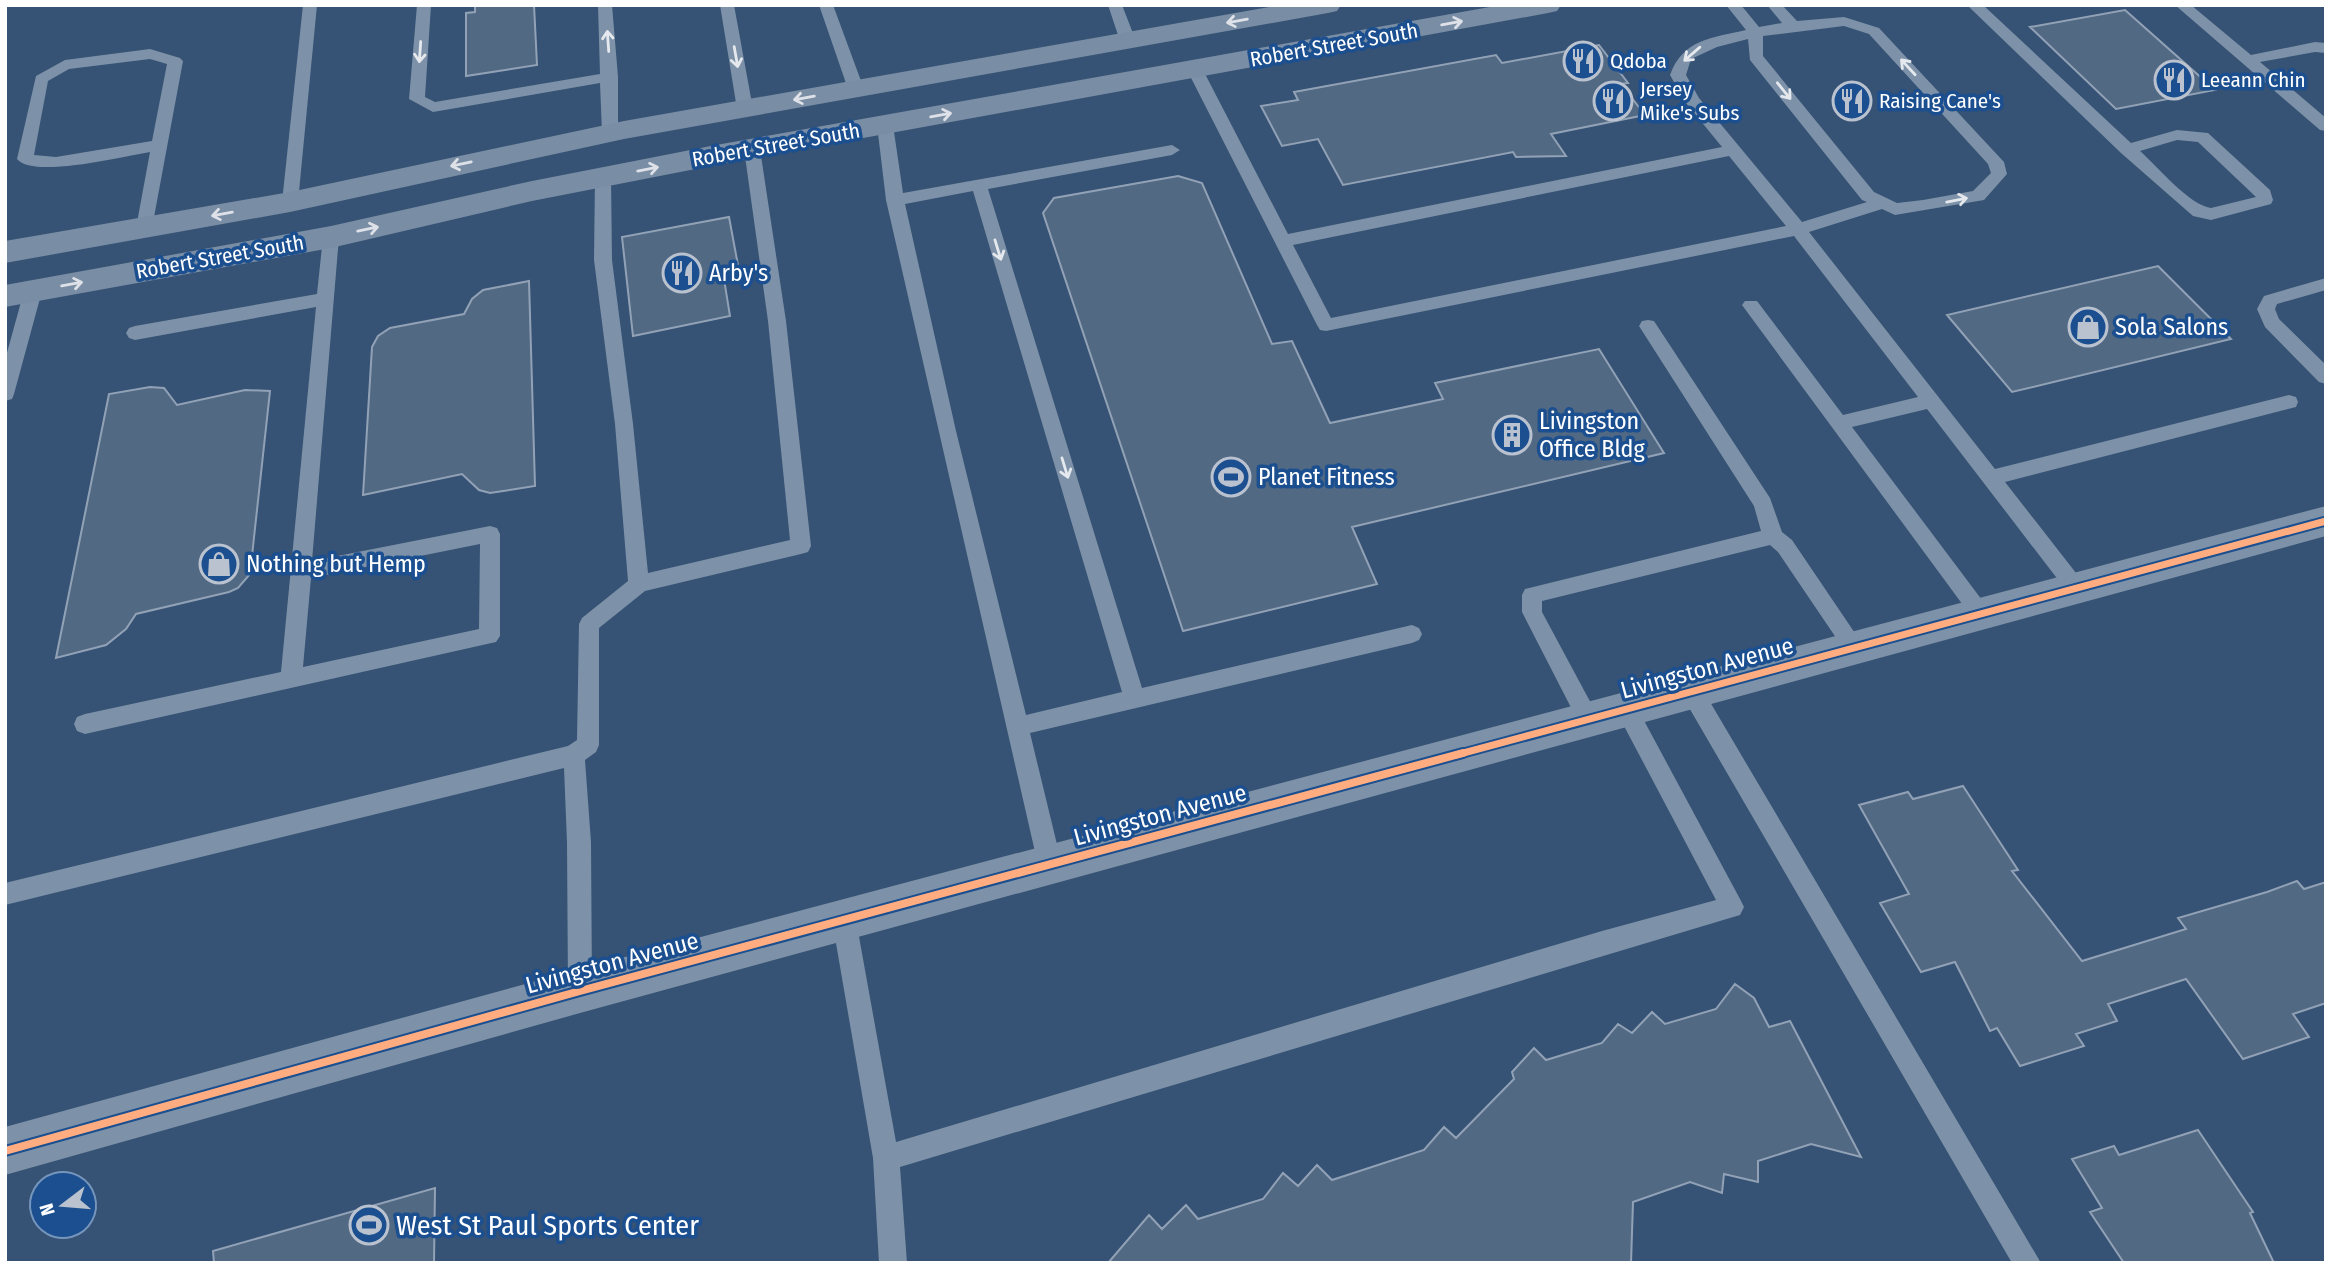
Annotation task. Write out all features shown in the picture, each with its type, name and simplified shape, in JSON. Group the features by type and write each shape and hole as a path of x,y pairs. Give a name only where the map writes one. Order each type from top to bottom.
{"main road":[{"name":"Robert Street South","path":"5,251 290,202 611,133 1328,5"},
{"name":"Robert Street South","path":"19,294 331,237 603,177 1548,5"},
{"path":"885,125 890,110 944,73"},
{"path":"802,140 831,117 856,89"}],"street":[{"name":"Livingston Avenue","path":"5,1151 580,991 2326,521"}],"lane":[{"path":"290,202 310,5"},
{"path":"424,5 417,99 433,107 610,77"},
{"path":"606,5 611,133"},
{"path":"727,5 746,108"},
{"path":"1115,5 1128,41"},
{"path":"1733,5 1756,33 1755,57 1868,196 1895,209 1978,196 1999,174 1996,162 1874,31 1862,24 1832,21 1756,33 1700,46 1686,56 1678,75 1692,100 1798,229 2076,588"},
{"path":"1774,5 1794,27"},
{"path":"1974,5 2127,149 2199,212 2211,214 2265,200 2264,194 2202,136 2176,135 2127,149"},
{"path":"2182,5 2326,126"},
{"path":"827,9 856,89"},
{"path":"2248,60 2315,47 2326,48"},
{"path":"144,228 175,61 150,54 65,65 41,79 24,159 56,162 158,145"},
{"path":"1195,70 1326,325 1798,229 1884,203"},
{"path":"885,125 894,200 1050,864"},
{"path":"5,894 574,755 588,745 589,625 639,584 801,546 777,321 752,149"},
{"path":"894,200 1172,150"},
{"path":"1283,242 1731,150"},
{"path":"603,177 603,260 624,424 639,584"},
{"path":"978,185 1135,699"},
{"path":"291,679 331,237"},
{"path":"2326,284 2270,300 2266,309 2271,322 2326,377"},
{"path":"5,394 19,294"},
{"path":"135,333 325,299"},
{"path":"1751,305 1980,614"},
{"path":"1648,327 1763,504 1773,536 1785,546 1854,648"},
{"path":"1839,423 1931,401"},
{"path":"1991,478 2289,402"},
{"path":"85,724 489,636 490,534 301,572"},
{"path":"886,1158 1589,947 1732,907 1608,714 1532,612 1532,595 1773,536"},
{"path":"1019,726 1412,634"},
{"path":"1692,692 2027,1263"},
{"path":"574,755 579,842 580,991"},
{"path":"844,920 886,1158 893,1263"}],"building":[{"path":"475,5 534,5 537,65 466,76 466,13 475,12"},
{"path":"2125,10 2215,90 2116,109 2030,27"},
{"path":"1599,45 1628,83 1621,84 1645,115 1551,134 1566,156 1516,157 1513,152 1343,185 1318,139 1282,146 1261,106 1298,100 1294,92 1496,55 1502,63"},
{"name":"Planet Fitness","path":"1178,176 1202,183 1272,344 1292,341 1330,423 1443,399 1435,383 1599,349 1664,453 1352,527 1377,584 1183,631 1043,213 1054,198"},
{"name":"Arby's","path":"729,217 740,276 724,279 730,316 633,336 622,237"},
{"name":"Sola Salons","path":"2158,266 2231,339 2012,392 1947,315"},
{"path":"529,281 535,486 490,493 479,490 462,474 363,495 372,347 378,336 390,328 464,314 472,299 483,290"},
{"path":"150,387 164,388 177,405 245,390 270,391 250,574 238,588 229,592 136,614 126,629 106,645 56,658 109,394"},
{"path":"1963,786 2018,870 2012,871 2082,961 2186,929 2178,918 2297,881 2304,889 2326,882 2326,1003 2293,1014 2309,1037 2243,1059 2186,979 2108,1004 2117,1021 2076,1034 2084,1046 2020,1066 1997,1028 1990,1031 1955,962 1921,972 1880,903 1909,894 1859,805 1908,792 1913,799"},
{"path":"1735,984 1754,998 1769,1027 1790,1021 1861,1157 1811,1144 1758,1161 1758,1182 1724,1174 1722,1193 1690,1182 1633,1202 1631,1263 1108,1263 1149,1215 1162,1229 1186,1205 1198,1219 1263,1199 1283,1173 1298,1186 1317,1165 1332,1180 1424,1150 1444,1127 1456,1138 1514,1079 1512,1072 1534,1048 1546,1060 1602,1043 1618,1024 1632,1033 1652,1012 1665,1024 1716,1009"},
{"path":"2198,1130 2253,1212 2250,1213 2274,1263 2124,1263 2090,1212 2102,1208 2072,1159 2114,1146 2119,1155"},
{"name":"West St Paul Sports Center","path":"435,1188 434,1263 214,1263 213,1251"}],"cycle path":[{"path":"5,1151 580,991 2326,521"}],"place":[{"name":"Qdoba","path":"1583,61"},
{"name":"Leeann Chin","path":"2174,80"},
{"name":"Jersey Mike's Subs","path":"1613,101"},
{"name":"Raising Cane's","path":"1852,101"},
{"name":"Arby's","path":"682,273"},
{"name":"Sola Salons","path":"2088,327"},
{"name":"Livingston Office Bldg","path":"1512,435"},
{"name":"Planet Fitness","path":"1231,477"},
{"name":"Nothing but Hemp","path":"219,564"},
{"name":"West St Paul Sports Center","path":"369,1225"}]}
